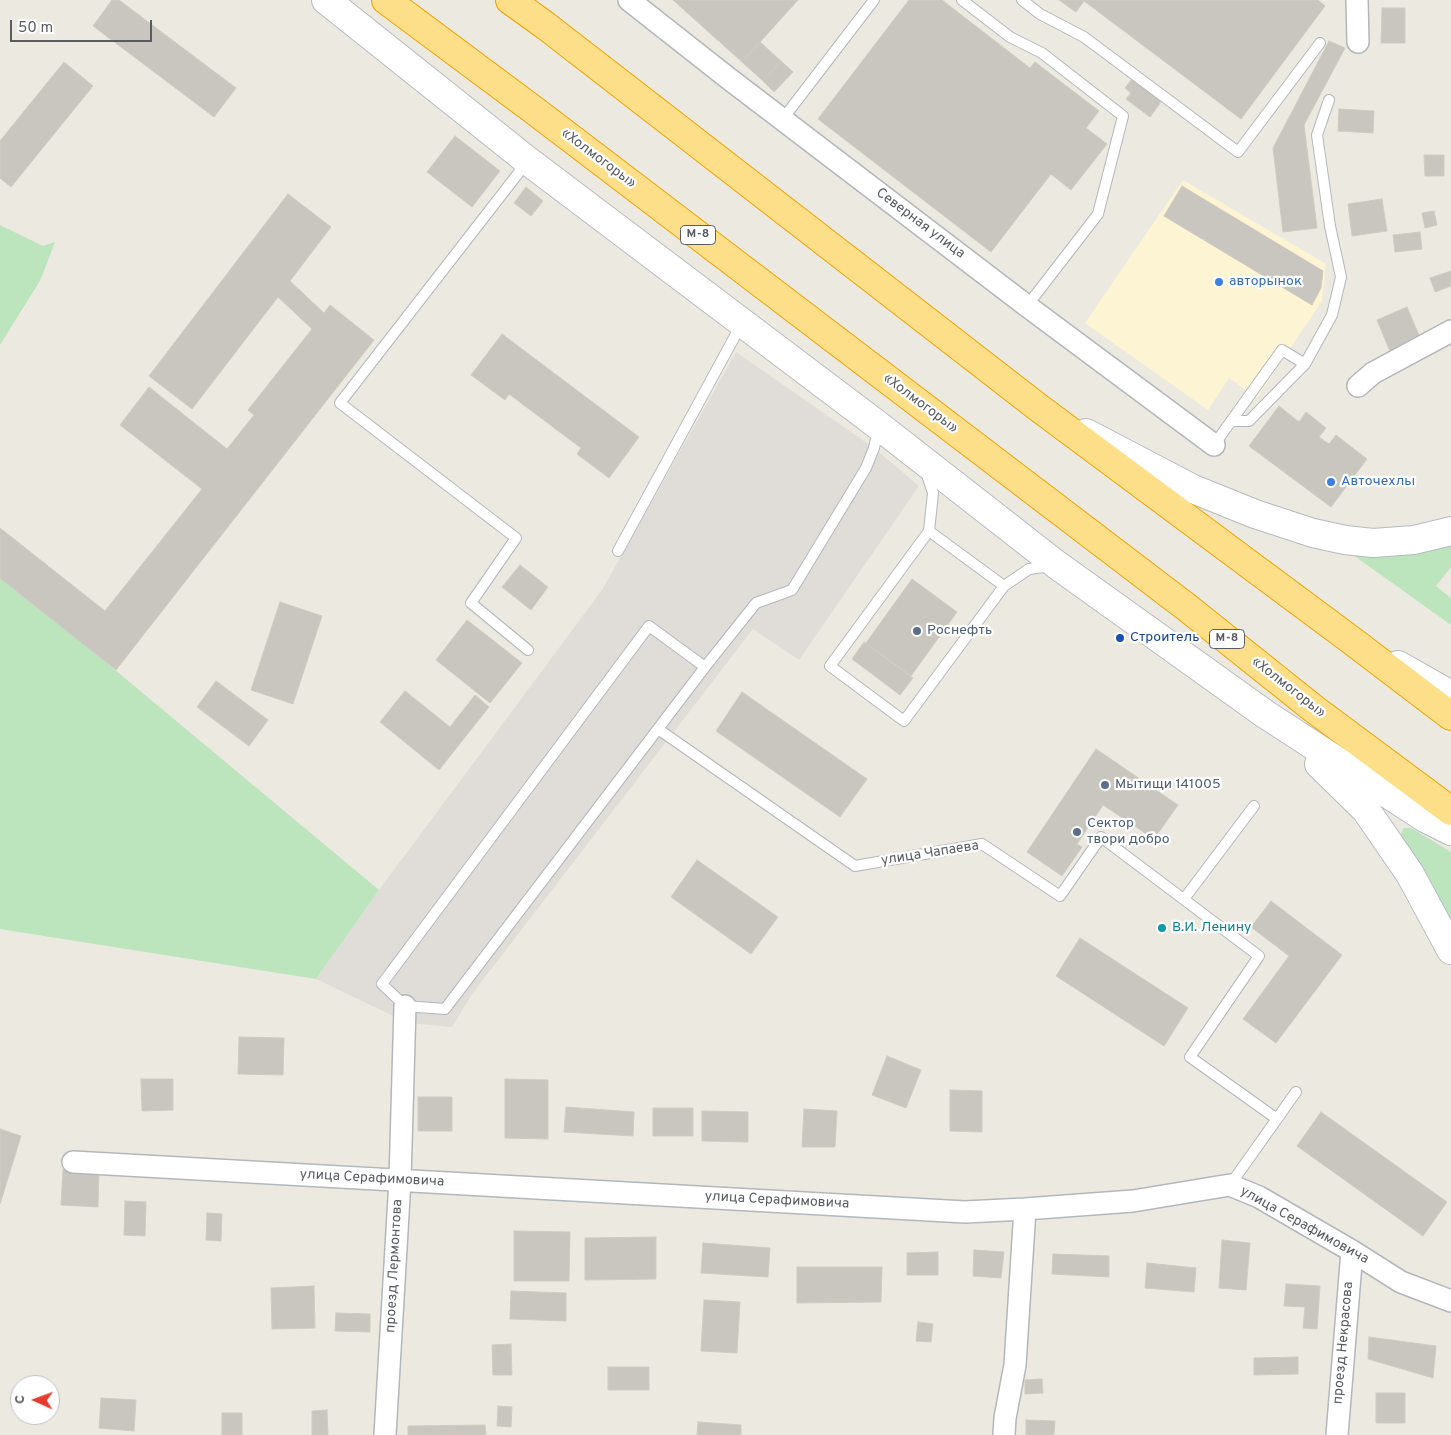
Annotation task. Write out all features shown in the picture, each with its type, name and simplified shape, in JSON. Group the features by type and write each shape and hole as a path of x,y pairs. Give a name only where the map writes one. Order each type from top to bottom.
{"highway":[{"name":"«Холмогоры»","path":"386,0 535,111 1185,606 1314,708 1451,812"},
{"path":"510,0 1039,408 1451,716"}],"street":[{"path":"326,0 528,161 879,426 1057,565 1265,714 1425,818 1451,832"},
{"name":"Северная улица","path":"629,0 782,120 1214,445"},
{"path":"1357,0 1358,42"},
{"path":"1358,386 1374,373 1451,331"},
{"path":"1039,408 1192,489 1255,514 1313,533 1345,540 1373,542 1414,540 1451,531"},
{"path":"1351,640 1451,695"},
{"path":"1265,714 1366,810 1410,874 1451,950"},
{"name":"проезд Лермонтова","path":"385,1435 400,1180 405,1006"},
{"name":"улица Серафимовича","path":"72,1162 965,1212 1133,1201 1230,1185 1259,1197 1401,1282 1451,1301"},
{"path":"1004,1435 1004,1418 1015,1365 1025,1209"},
{"name":"проезд Некрасова","path":"1336,1435 1352,1251"}],"lane":[{"path":"782,120 874,0"},
{"path":"962,0 1010,37 1042,53 1123,116 1098,214 1027,306"},
{"path":"1022,0 1040,14 1084,37 1238,152 1320,42"},
{"path":"1231,421 1249,421 1305,364 1332,315 1341,277 1330,226 1317,135 1329,100"},
{"path":"528,161 340,403 516,538 471,603 528,650"},
{"path":"618,551 744,324"},
{"path":"1214,445 1282,350 1305,364"},
{"path":"705,667 649,626 382,984 405,1006 445,1009 705,667 756,603 792,590 866,468 874,448 879,426"},
{"path":"923,461 933,493 929,531 830,666 904,721 1004,586 1029,569 1057,565"},
{"path":"929,531 1004,586"},
{"name":"улица Чапаева","path":"658,729 855,866 982,844 1060,896 1101,837 1259,956 1190,1057 1277,1118"},
{"path":"1184,899 1254,806"},
{"path":"1230,1185 1296,1092"}],"shaded area":[{"name":"авторынок","path":"1183,180 1326,264 1322,301 1257,398 1229,378 1208,410 1085,323"},
{"path":"736,352 874,448 919,486 799,660 753,629 472,994 452,1027 408,1023 316,979 379,890 602,590"}],"green space":[{"path":"0,225 43,246 55,242 41,279 0,345"},
{"path":"1451,545 1451,567 1436,586 1451,598 1451,625 1349,552 1414,553"},
{"path":"0,574 379,890 316,979 0,929"},
{"path":"1404,828 1411,828 1451,852 1451,928 1400,835"}],"building":[{"path":"112,0 119,0 236,88 214,117 93,26"},
{"path":"673,0 798,0 742,62"},
{"path":"909,0 942,0 1030,68 1035,62 1099,111 1086,128 1107,144 1071,190 1051,174 991,252 818,119"},
{"path":"1059,0 1318,0 1325,6 1241,119 1084,1 1076,12"},
{"path":"1382,8 1405,8 1405,43 1381,43"},
{"path":"1329,41 1345,48 1304,125 1317,228 1283,232 1273,148"},
{"path":"760,42 781,61 763,81 742,62"},
{"path":"781,61 793,72 774,92 763,81"},
{"path":"64,62 93,86 11,187 0,178 0,141"},
{"path":"1132,79 1161,102 1150,117 1126,99 1131,93 1125,88"},
{"path":"1339,109 1374,111 1373,133 1338,131"},
{"path":"455,136 500,171 472,207 427,172"},
{"path":"1424,155 1444,155 1444,176 1425,176"},
{"path":"1182,186 1323,271 1321,288 1312,305 1164,216"},
{"path":"526,187 543,201 531,216 514,203"},
{"path":"288,194 331,227 290,281 324,313 330,305 374,340 116,670 0,578 0,528 105,611 202,489 120,425 149,387 227,449 254,415 248,410 312,329 278,297 192,409 149,376"},
{"path":"1382,199 1387,231 1352,236 1348,204"},
{"path":"1434,211 1437,225 1425,228 1422,213"},
{"path":"1420,232 1422,249 1395,252 1393,235"},
{"path":"1451,271 1451,286 1435,292 1430,278"},
{"path":"1407,307 1421,340 1391,354 1377,320"},
{"path":"502,334 639,437 609,478 577,454 581,448 509,394 505,400 471,375"},
{"path":"1279,406 1299,422 1306,412 1326,428 1319,437 1329,444 1336,435 1367,459 1331,507 1249,446"},
{"path":"520,565 548,587 531,610 502,587"},
{"path":"912,579 957,612 911,676 866,643"},
{"path":"280,602 322,616 293,704 251,690"},
{"path":"467,620 522,663 490,703 436,660"},
{"path":"864,642 913,678 900,695 852,659"},
{"path":"216,681 268,720 249,746 197,707"},
{"path":"405,691 450,727 475,695 489,707 439,770 380,722"},
{"path":"742,692 867,779 840,817 716,731"},
{"path":"1096,749 1178,805 1154,839 1103,805 1077,844 1082,847 1062,876 1027,852"},
{"path":"697,860 778,917 751,954 671,897"},
{"path":"1271,901 1342,955 1276,1043 1243,1019 1289,956 1251,927"},
{"path":"1080,938 1188,1008 1164,1046 1056,976"},
{"path":"239,1037 284,1038 283,1075 238,1074"},
{"path":"887,1056 921,1070 906,1108 872,1095"},
{"path":"141,1079 173,1079 173,1110 142,1111"},
{"path":"505,1079 548,1080 548,1139 505,1138"},
{"path":"950,1090 982,1091 982,1132 950,1131"},
{"path":"418,1097 452,1097 452,1131 418,1131"},
{"path":"566,1107 634,1112 633,1136 564,1132"},
{"path":"653,1108 693,1108 693,1136 653,1136"},
{"path":"804,1109 837,1111 835,1147 802,1147"},
{"path":"702,1111 748,1112 748,1142 702,1141"},
{"path":"1321,1112 1447,1202 1423,1236 1297,1146"},
{"path":"0,1129 21,1136 0,1204"},
{"path":"63,1170 99,1171 98,1207 61,1205"},
{"path":"125,1201 146,1202 145,1236 124,1235"},
{"path":"207,1213 222,1214 221,1241 206,1240"},
{"path":"514,1231 570,1232 569,1281 514,1281"},
{"path":"656,1237 656,1279 585,1280 585,1238"},
{"path":"1222,1240 1250,1243 1246,1290 1219,1288"},
{"path":"703,1243 770,1248 768,1277 701,1273"},
{"path":"974,1250 1004,1252 1001,1278 973,1276"},
{"path":"938,1252 938,1275 907,1275 907,1253"},
{"path":"1053,1254 1109,1256 1109,1277 1052,1274"},
{"path":"1147,1263 1196,1268 1194,1292 1145,1288"},
{"path":"797,1267 882,1267 881,1302 797,1303"},
{"path":"1286,1284 1320,1286 1317,1329 1303,1328 1305,1307 1284,1306"},
{"path":"314,1286 315,1328 272,1329 271,1288"},
{"path":"511,1291 566,1293 566,1321 510,1319"},
{"path":"704,1300 740,1302 737,1353 701,1351"},
{"path":"336,1313 370,1314 370,1332 335,1331"},
{"path":"918,1322 933,1324 931,1342 916,1341"},
{"path":"1369,1337 1436,1346 1433,1378 1368,1359"},
{"path":"511,1344 512,1375 493,1375 492,1345"},
{"path":"1298,1357 1298,1374 1254,1375 1254,1358"},
{"path":"608,1367 649,1367 649,1390 608,1390"},
{"path":"1042,1379 1043,1393 1025,1394 1025,1380"},
{"path":"1376,1393 1405,1393 1405,1423 1376,1423"},
{"path":"101,1398 136,1400 134,1431 99,1428"},
{"path":"498,1406 512,1407 511,1427 497,1426"},
{"path":"327,1410 328,1435 312,1435 312,1411"},
{"path":"222,1413 242,1413 242,1435 222,1435"},
{"path":"1026,1420 1055,1421 1054,1435 1026,1435"},
{"path":"698,1422 741,1425 741,1435 697,1435"},
{"path":"485,1425 486,1435 408,1435 408,1426"}],"place":[{"name":"авторынок","path":"1219,282"},
{"name":"Авточехлы","path":"1331,482"},
{"name":"Роснефть","path":"917,631"},
{"name":"Строитель","path":"1120,638"},
{"name":"Мытищи 141005","path":"1105,785"},
{"name":"Сектор твори добро","path":"1077,832"},
{"name":"В.И. Ленину","path":"1162,928"}]}
